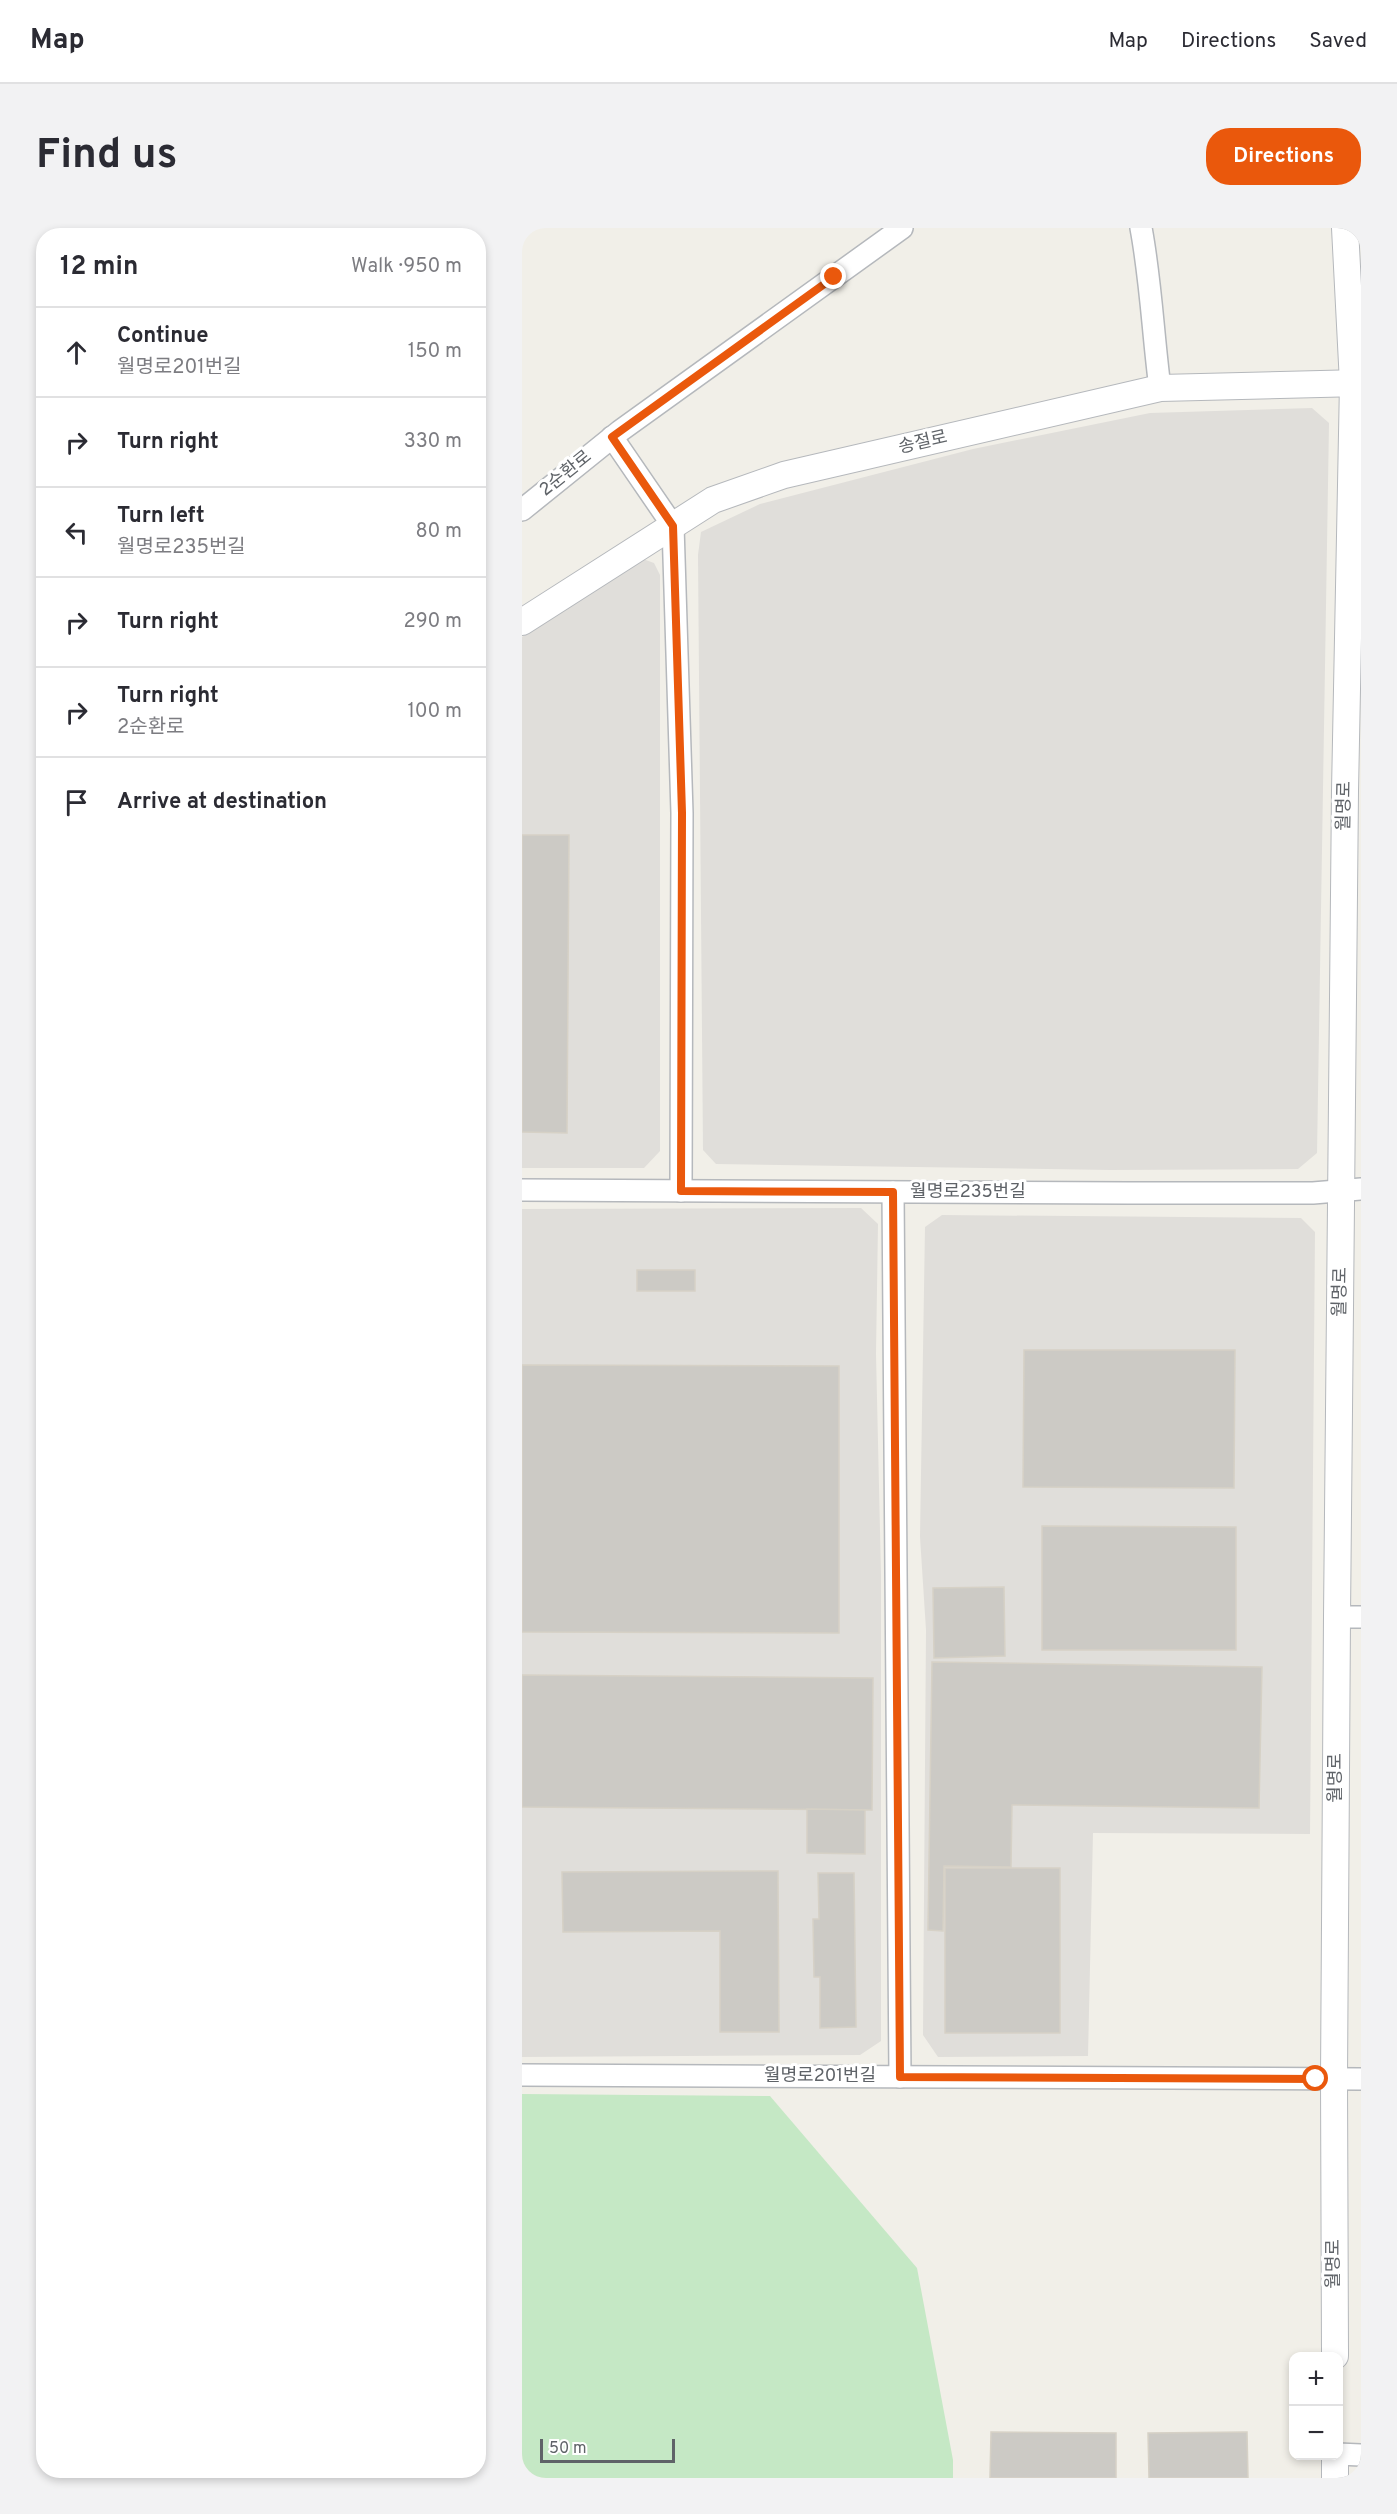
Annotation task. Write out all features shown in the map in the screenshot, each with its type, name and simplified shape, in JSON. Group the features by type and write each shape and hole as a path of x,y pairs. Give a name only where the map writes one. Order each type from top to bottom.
{"street":[{"name":"2순환로","path":"522,510 612,437 902,228"},
{"path":"1141,228 1148,268 1152,328 1160,388"},
{"name":"월명로","path":"1335,2352 1334,2079 1349,1617 1357,383 1345,228"},
{"name":"송절로","path":"522,622 713,500 784,475 1160,388 1357,383"},
{"path":"612,437 673,526 682,813 681,1191"},
{"name":"월명로235번길","path":"522,1190 1313,1193 1352,1188"},
{"path":"893,1192 900,2077"},
{"name":"월명로201번길","path":"522,2075 1361,2079"},
{"path":"1343,2455 1361,2454"},
{"path":"1335,2478 1337,2460"}],"shaded area":[{"path":"1312,408 1329,423 1317,1153 1298,1169 1110,1170 716,1164 703,1150 698,555 701,532 760,504 973,449 1150,413"},
{"path":"643,559 654,563 660,575 660,1151 644,1168 522,1168 522,637 631,564"},
{"path":"861,1208 878,1224 876,1354 881,1575 881,2041 860,2055 522,2057 522,1209"},
{"path":"942,1215 1301,1218 1315,1232 1310,1834 1093,1833 1088,2056 938,2057 923,2035 926,1630 920,1537 925,1227"}],"green space":[{"path":"522,2094 770,2096 917,2268 953,2460 953,2478 522,2478"}],"building":[{"path":"522,835 569,835 567,1133 522,1132"},
{"path":"637,1270 695,1270 695,1291 637,1291"},
{"path":"1024,1350 1235,1350 1234,1488 1023,1487"},
{"path":"522,1365 839,1366 839,1633 522,1632"},
{"path":"1042,1526 1236,1527 1236,1650 1042,1650"},
{"path":"1004,1587 1005,1656 934,1658 933,1588"},
{"path":"932,1662 1262,1667 1259,1808 1012,1805 1011,1867 944,1866 943,1931 928,1930"},
{"path":"522,1675 873,1678 872,1810 522,1807"},
{"path":"807,1809 865,1810 865,1854 807,1853"},
{"path":"945,1868 1060,1868 1060,2033 945,2033"},
{"path":"778,1871 779,2032 720,2032 720,1931 563,1932 562,1872"},
{"path":"818,1873 854,1873 856,2027 820,2028 820,1977 814,1977 813,1919 819,1919"},
{"path":"991,2432 1116,2433 1116,2478 990,2478"},
{"path":"1247,2432 1248,2478 1149,2478 1148,2433"}],"route":[{"path":"834,277 612,437 673,526 682,813 681,1191 893,1192 900,2077 1316,2079"}]}
